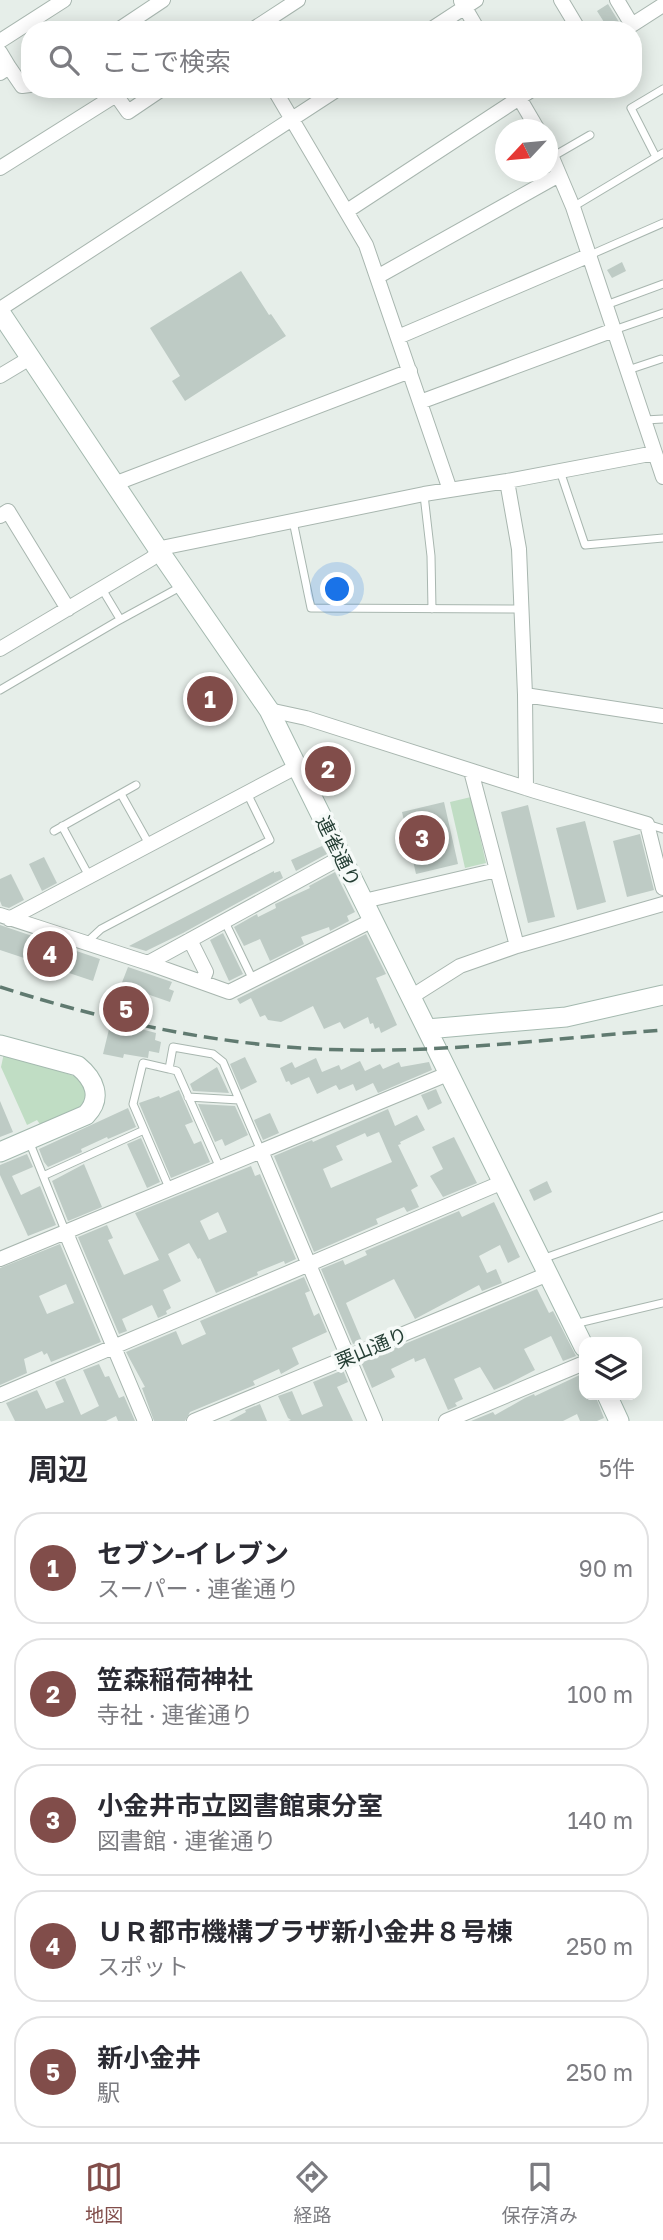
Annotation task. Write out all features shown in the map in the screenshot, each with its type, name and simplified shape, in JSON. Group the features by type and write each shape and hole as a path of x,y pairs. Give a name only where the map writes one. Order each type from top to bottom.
{"main road":[{"name":"連雀通り","path":"0,310 114,484 269,710 579,1337"},
{"path":"427,1028 566,1017 663,995"},
{"path":"0,1045 78,1066 88,1074 94,1086 95,1103 86,1115 0,1152"},
{"path":"609,1400 615,1420"}],"street":[{"path":"31,21 64,0"},
{"path":"132,21 163,0"},
{"path":"266,21 298,0"},
{"path":"561,0 574,21"},
{"path":"617,0 626,21"},
{"path":"442,21 467,2 474,21"},
{"path":"638,21 663,5"},
{"path":"0,41 21,28"},
{"path":"0,52 5,70 21,85"},
{"path":"0,169 111,98"},
{"path":"118,98 128,112 149,98"},
{"path":"279,98 366,246 450,490"},
{"path":"0,310 324,98"},
{"path":"347,211 511,98"},
{"path":"519,98 532,119"},
{"path":"377,276 559,175 590,255 663,477"},
{"path":"398,337 590,255"},
{"path":"420,402 614,330"},
{"path":"0,376 30,358"},
{"path":"114,484 410,371"},
{"path":"0,649 166,547 424,494 655,453"},
{"path":"507,481 519,549 526,788"},
{"path":"0,516 8,511 68,608"},
{"path":"525,695 663,716"},
{"path":"269,710 306,718 648,824 663,888"},
{"path":"5,917 298,766"},
{"path":"471,771 517,946"},
{"path":"148,962 342,857"},
{"path":"364,901 497,870"},
{"path":"411,997 460,966 517,946 663,904"},
{"path":"5,917 148,962 229,992 373,920"},
{"path":"190,940 206,972 202,982"},
{"path":"0,1259 450,1073"},
{"path":"261,1151 375,1421"},
{"path":"0,1395 503,1182"},
{"path":"66,1233 145,1421"},
{"name":"栗山通り","path":"194,1421 347,1357 545,1267"},
{"path":"446,1421 579,1365"}],"lane":[{"path":"573,207 660,155 631,108 663,89"},
{"path":"558,149 590,135"},
{"path":"590,255 663,223"},
{"path":"606,305 663,285"},
{"path":"614,330 663,313"},
{"path":"628,370 662,359"},
{"path":"644,420 663,419"},
{"path":"560,470 585,545 663,538"},
{"path":"424,494 431,556 432,609"},
{"path":"293,521 311,608 520,609"},
{"path":"0,690 183,585"},
{"path":"101,589 120,620"},
{"path":"54,831 136,785"},
{"path":"86,943 101,929 270,839 247,793"},
{"path":"121,794 149,845"},
{"path":"648,824 663,829"},
{"path":"62,826 89,876"},
{"path":"225,921 253,980"},
{"path":"169,1069 173,1047 213,1054 223,1062 261,1151"},
{"path":"170,1190 134,1104 143,1063 177,1071 220,1169"},
{"path":"188,1097 239,1100"},
{"path":"43,1176 144,1130"},
{"path":"28,1140 66,1233"},
{"path":"545,1267 663,1216"},
{"path":"573,1324 663,1303"}],"green space":[{"path":"471,797 486,863 465,868 450,802"},
{"path":"4,1053 77,1077 85,1089 83,1105 71,1115 42,1127 37,1120 27,1125 1,1067"}],"building":[{"path":"608,4 618,21 603,21 597,11"},
{"path":"622,262 626,271 612,278 607,270"},
{"path":"241,271 286,336 185,401 172,381 180,376 150,328"},
{"path":"444,802 458,864 416,874 402,812"},
{"path":"528,805 555,917 528,923 501,812"},
{"path":"585,821 606,902 577,910 556,828"},
{"path":"640,834 654,890 627,897 613,841"},
{"path":"322,846 327,854 296,871 291,860"},
{"path":"44,857 57,883 42,891 29,864"},
{"path":"274,871 280,871 283,878 183,933 146,951 129,946"},
{"path":"335,872 355,912 347,916 349,921 330,931 329,927 301,937 304,944 270,961 260,939 244,946 234,927 257,914 258,917 276,908 275,904 310,888 309,886"},
{"path":"11,874 24,900 9,908 2,906 0,901 0,879"},
{"path":"0,925 100,959 93,981 0,950"},
{"path":"223,933 243,974 229,981 210,940"},
{"path":"366,934 386,974 376,978 397,1025 381,1033 379,1027 375,1029 373,1023 370,1024 368,1017 344,1029 340,1022 324,1029 313,1006 281,1022 268,1020 265,1015 260,1017 251,998 240,1004 237,999"},
{"path":"128,967 172,982 169,989 174,991 170,1002 121,985"},
{"path":"111,1021 156,1033 155,1040 161,1042 159,1053 149,1051 148,1058 124,1054 123,1058 103,1054"},
{"path":"245,1057 257,1082 241,1090 230,1064"},
{"path":"316,1058 322,1072 339,1065 341,1070 360,1061 365,1071 380,1064 383,1069 399,1062 401,1067 429,1062 432,1070 378,1093 373,1083 356,1091 353,1084 339,1090 336,1085 317,1094 309,1077 291,1085 289,1081 286,1082 280,1068 292,1062 295,1068"},
{"path":"217,1067 229,1093 193,1091 190,1084"},
{"path":"436,1089 442,1103 428,1110 421,1095"},
{"path":"179,1090 193,1122 185,1125 194,1144 201,1141 210,1162 171,1178 139,1103"},
{"path":"0,1101 13,1132 0,1137"},
{"path":"198,1104 235,1106 248,1135 225,1146 222,1139 215,1142"},
{"path":"128,1108 136,1127 108,1139 107,1137 48,1167 44,1162 39,1149"},
{"path":"388,1109 395,1126 417,1115 425,1130 398,1145 418,1186 411,1190 419,1207 407,1212 404,1207 376,1219 378,1224 314,1252 274,1156 312,1140 313,1142","holes":["379,1132 392,1162 331,1188 323,1169 343,1160 336,1146 365,1133 367,1137"]},
{"path":"270,1113 279,1133 263,1140 254,1120"},
{"path":"454,1137 477,1183 443,1197 430,1176 443,1169 432,1147"},
{"path":"141,1138 160,1182 147,1188 127,1144"},
{"path":"27,1154 33,1167 12,1176 21,1195 40,1186 56,1225 28,1236 0,1175 0,1165"},
{"path":"84,1164 102,1207 68,1221 52,1181"},
{"path":"251,1166 255,1176 260,1174 296,1259 257,1272 258,1275 216,1293 200,1258 198,1259 189,1243 168,1254 181,1281 163,1290 171,1308 166,1311 167,1314 158,1318 152,1305 122,1319 127,1331 119,1334 78,1237 107,1225 113,1238 108,1240 124,1275 159,1260 135,1213","holes":["218,1212 227,1232 209,1240 200,1221"]},
{"path":"547,1181 552,1192 534,1201 529,1190"},
{"path":"494,1202 520,1257 508,1263 500,1245 479,1256 487,1273 496,1269 502,1283 482,1291 479,1285 415,1319 394,1279 346,1303 362,1341 353,1344 321,1269 343,1260 345,1265 367,1255 365,1251 459,1211 462,1217"},
{"path":"60,1244 101,1342 51,1362 47,1353 44,1355 42,1351 24,1359 27,1373 0,1385 0,1268","holes":["66,1284 74,1303 47,1314 39,1296"]},
{"path":"304,1277 310,1291 305,1293 314,1316 319,1313 327,1332 292,1348 299,1364 281,1374 279,1369 253,1381 255,1385 190,1412 185,1421 154,1421 142,1388 145,1387 126,1352 176,1331 182,1345 206,1334 200,1321"},
{"path":"537,1289 549,1313 553,1311 576,1356 563,1361 551,1336 524,1349 535,1370 508,1384 494,1390 480,1367 454,1379 463,1399 448,1410 425,1358 415,1362 414,1358 391,1369 395,1377 372,1388 361,1362"},
{"path":"99,1364 105,1377 109,1376 119,1398 124,1396 135,1421 118,1421 116,1416 106,1421 15,1421 6,1403 37,1390 46,1409 64,1402 55,1382 65,1378 81,1415 99,1406 83,1370"},
{"path":"343,1370 348,1382 337,1387 353,1421 288,1421 291,1420 278,1396 292,1391 302,1415 323,1406 313,1382"},
{"path":"579,1375 579,1400 597,1400 604,1418 597,1421 580,1421 577,1414 563,1421 471,1421 493,1412 495,1415 525,1398 534,1394 535,1396"},
{"path":"260,1404 267,1421 229,1421 246,1412 245,1410"}],"railway":[{"path":"0,987 85,1012 172,1031 216,1039 305,1048 428,1049 663,1030"}],"place":[{"name":"セブン-イレブン","path":"210,699"},
{"name":"笠森稲荷神社","path":"328,769"},
{"name":"小金井市立図書館東分室","path":"422,838"},
{"name":"ＵＲ都市機構プラザ新小金井８号棟","path":"50,954"},
{"name":"新小金井","path":"126,1009"}]}
